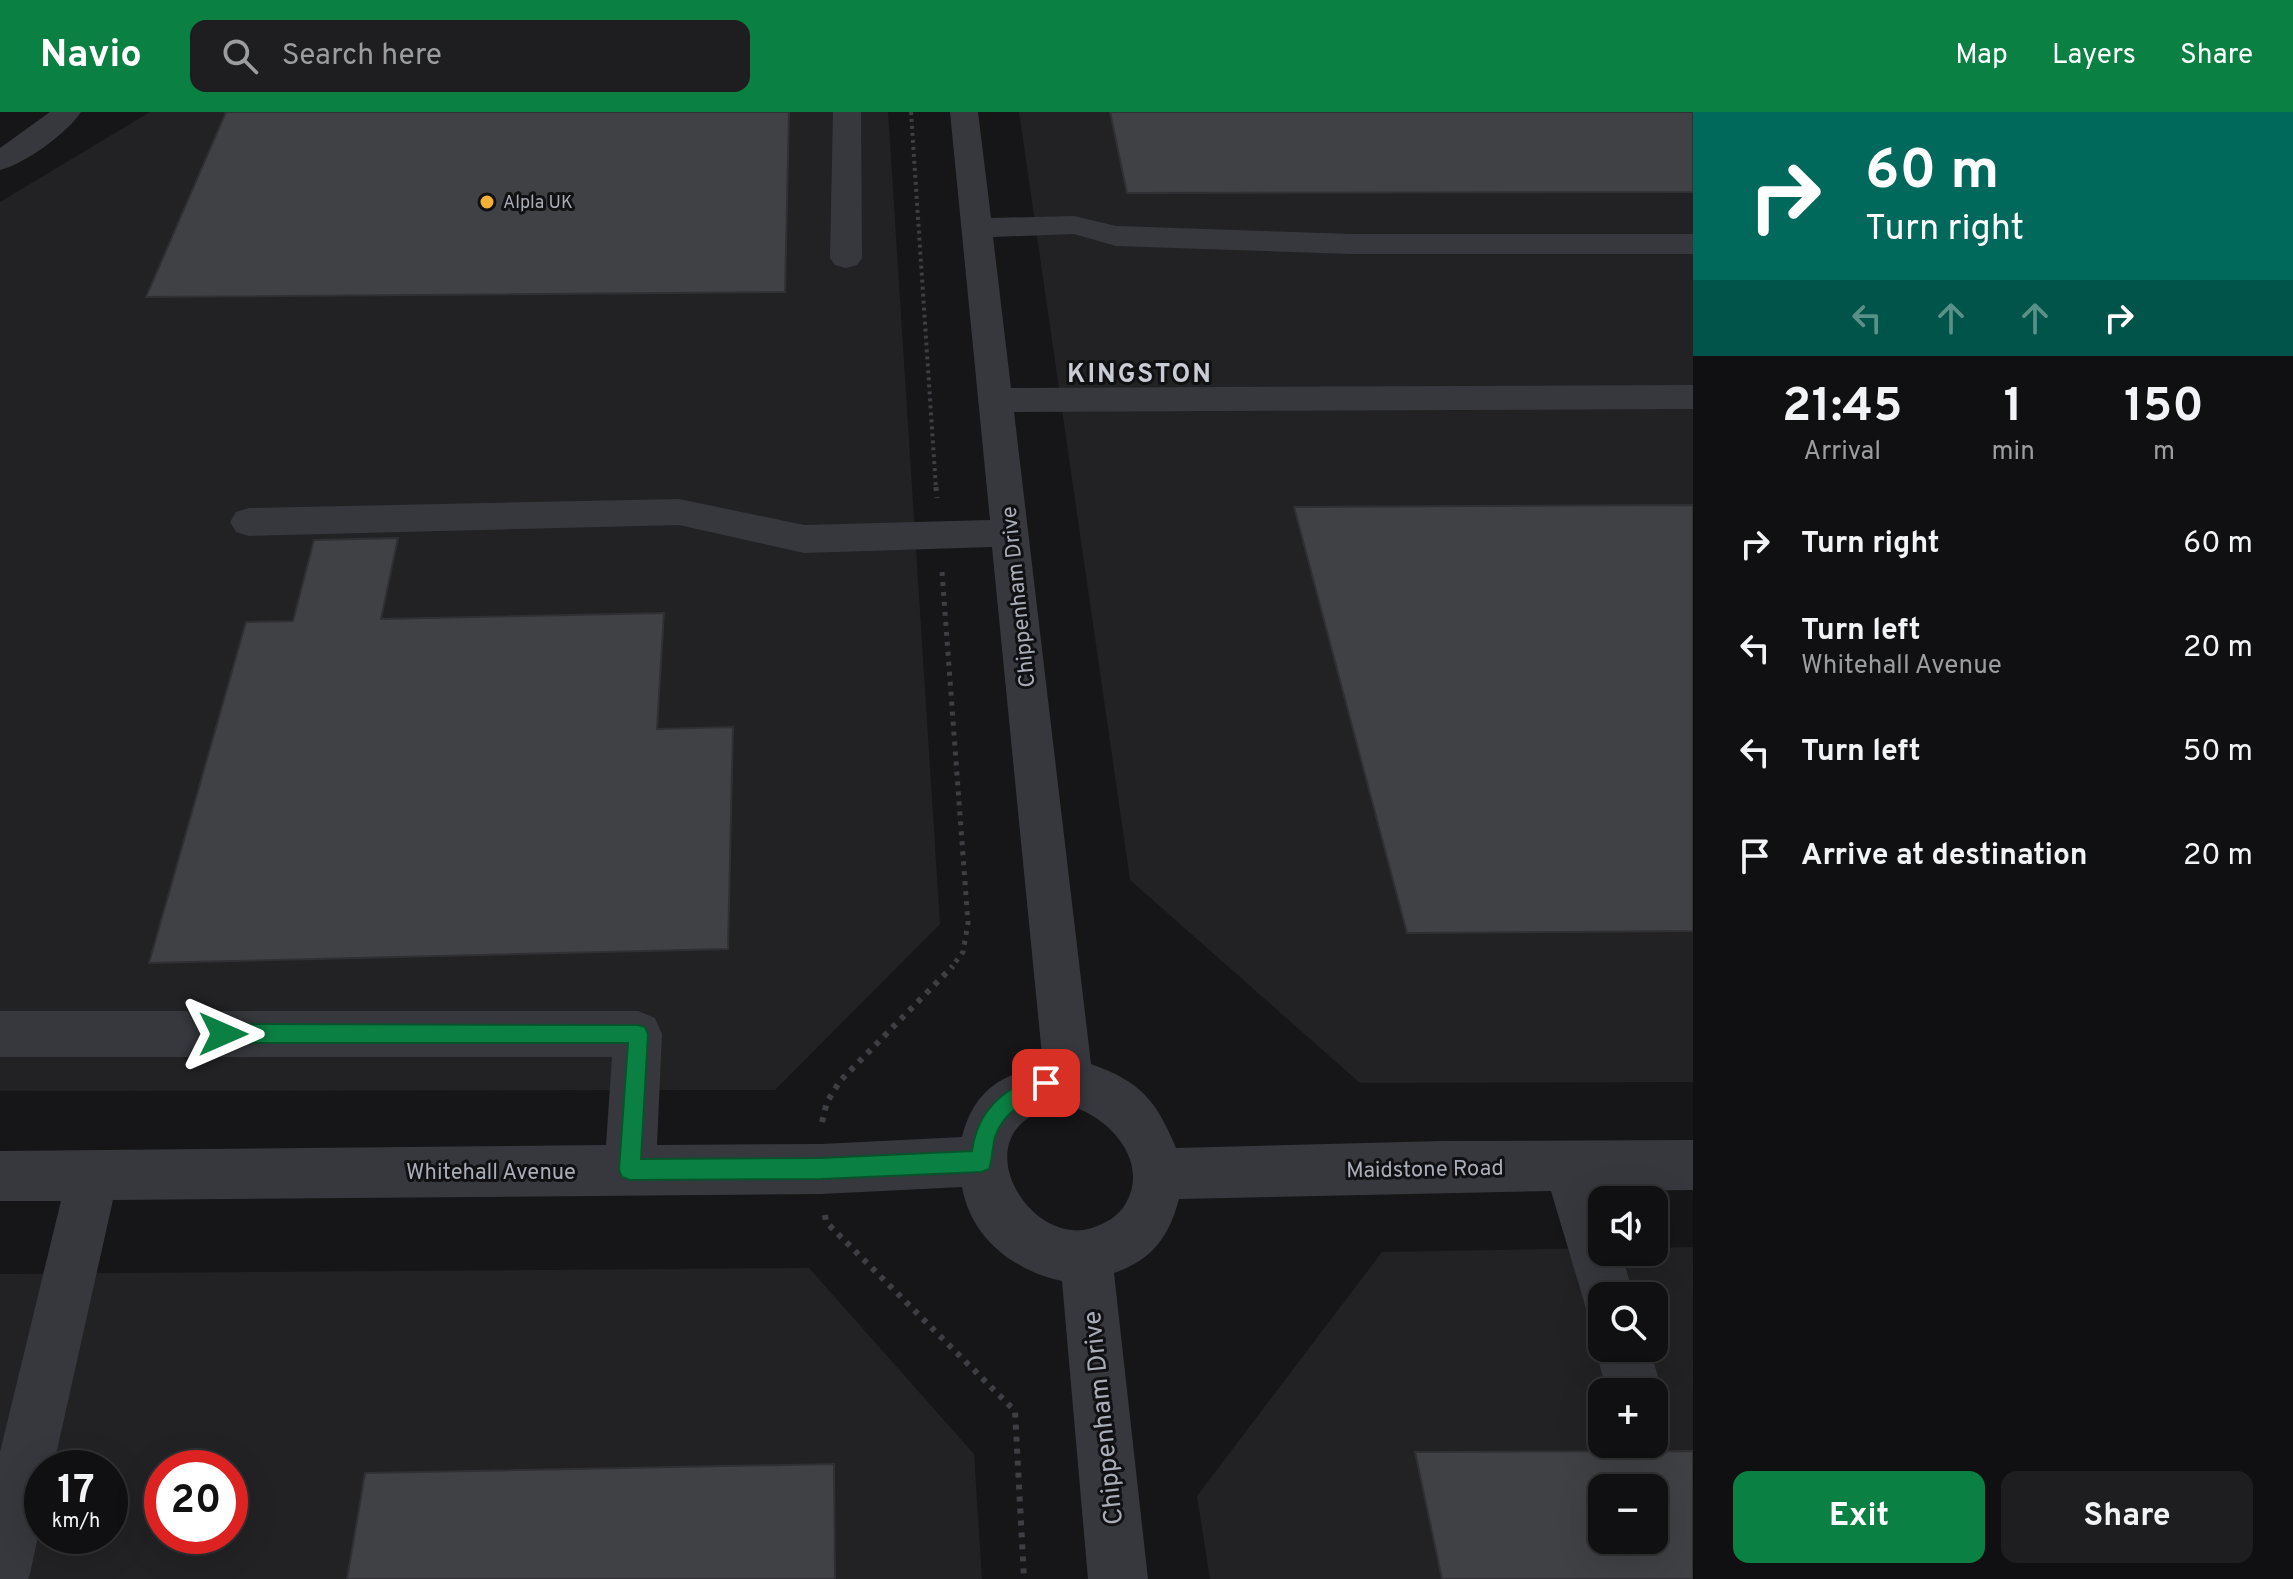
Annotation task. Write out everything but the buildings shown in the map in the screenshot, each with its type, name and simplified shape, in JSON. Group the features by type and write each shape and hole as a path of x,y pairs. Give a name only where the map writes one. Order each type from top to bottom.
{"street":[{"path":"0,161 49,129 67,112"},
{"path":"846,258 847,112"},
{"name":"Chippenham Drive","path":"964,112 1069,1082"},
{"path":"976,228 1074,225 1116,236 1351,244 1693,244"},
{"path":"995,400 1693,397"},
{"path":"249,522 679,512 804,539 1011,533"},
{"path":"0,1034 638,1034 630,1170"},
{"path":"1069,1082 1095,1088 1119,1102 1138,1122 1152,1147 1157,1174 1155,1199 1145,1220 1130,1239 1110,1251 1086,1257 1060,1256 1034,1247 1013,1231 996,1210 984,1187 981,1161 984,1139 993,1119 1007,1102 1025,1090 1046,1083 1069,1082"},
{"name":"Whitehall Avenue","path":"0,1176 821,1169 981,1161"},
{"name":"Maidstone Road","path":"1157,1174 1693,1165"},
{"path":"1570,1166 1603,1282"},
{"path":"0,1574 93,1175"},
{"name":"Chippenham Drive","path":"1086,1257 1118,1579"}],"path":[{"path":"911,112 968,923 961,958 838,1082 822,1108 821,1169 826,1222 1015,1411 1024,1579"}],"shaded area":[{"path":"150,112 888,112 940,924 775,1090 0,1091 0,202"},
{"path":"1019,112 1693,112 1693,1082 1360,1083 1130,880"},
{"path":"1693,1247 1693,1579 1210,1579 1197,1496 1382,1252 1588,1248 1588,1266 1668,1266 1668,1248"},
{"path":"809,1268 974,1454 982,1579 0,1579 0,1274"}],"place":[{"name":"Alpla UK","path":"487,202"}],"district":[{"name":"KINGSTON","path":"1140,373"}],"route":[{"path":"223,1034 638,1034 630,1170 821,1169 981,1161 984,1139 993,1119 1007,1102 1025,1090 1046,1083"}]}
